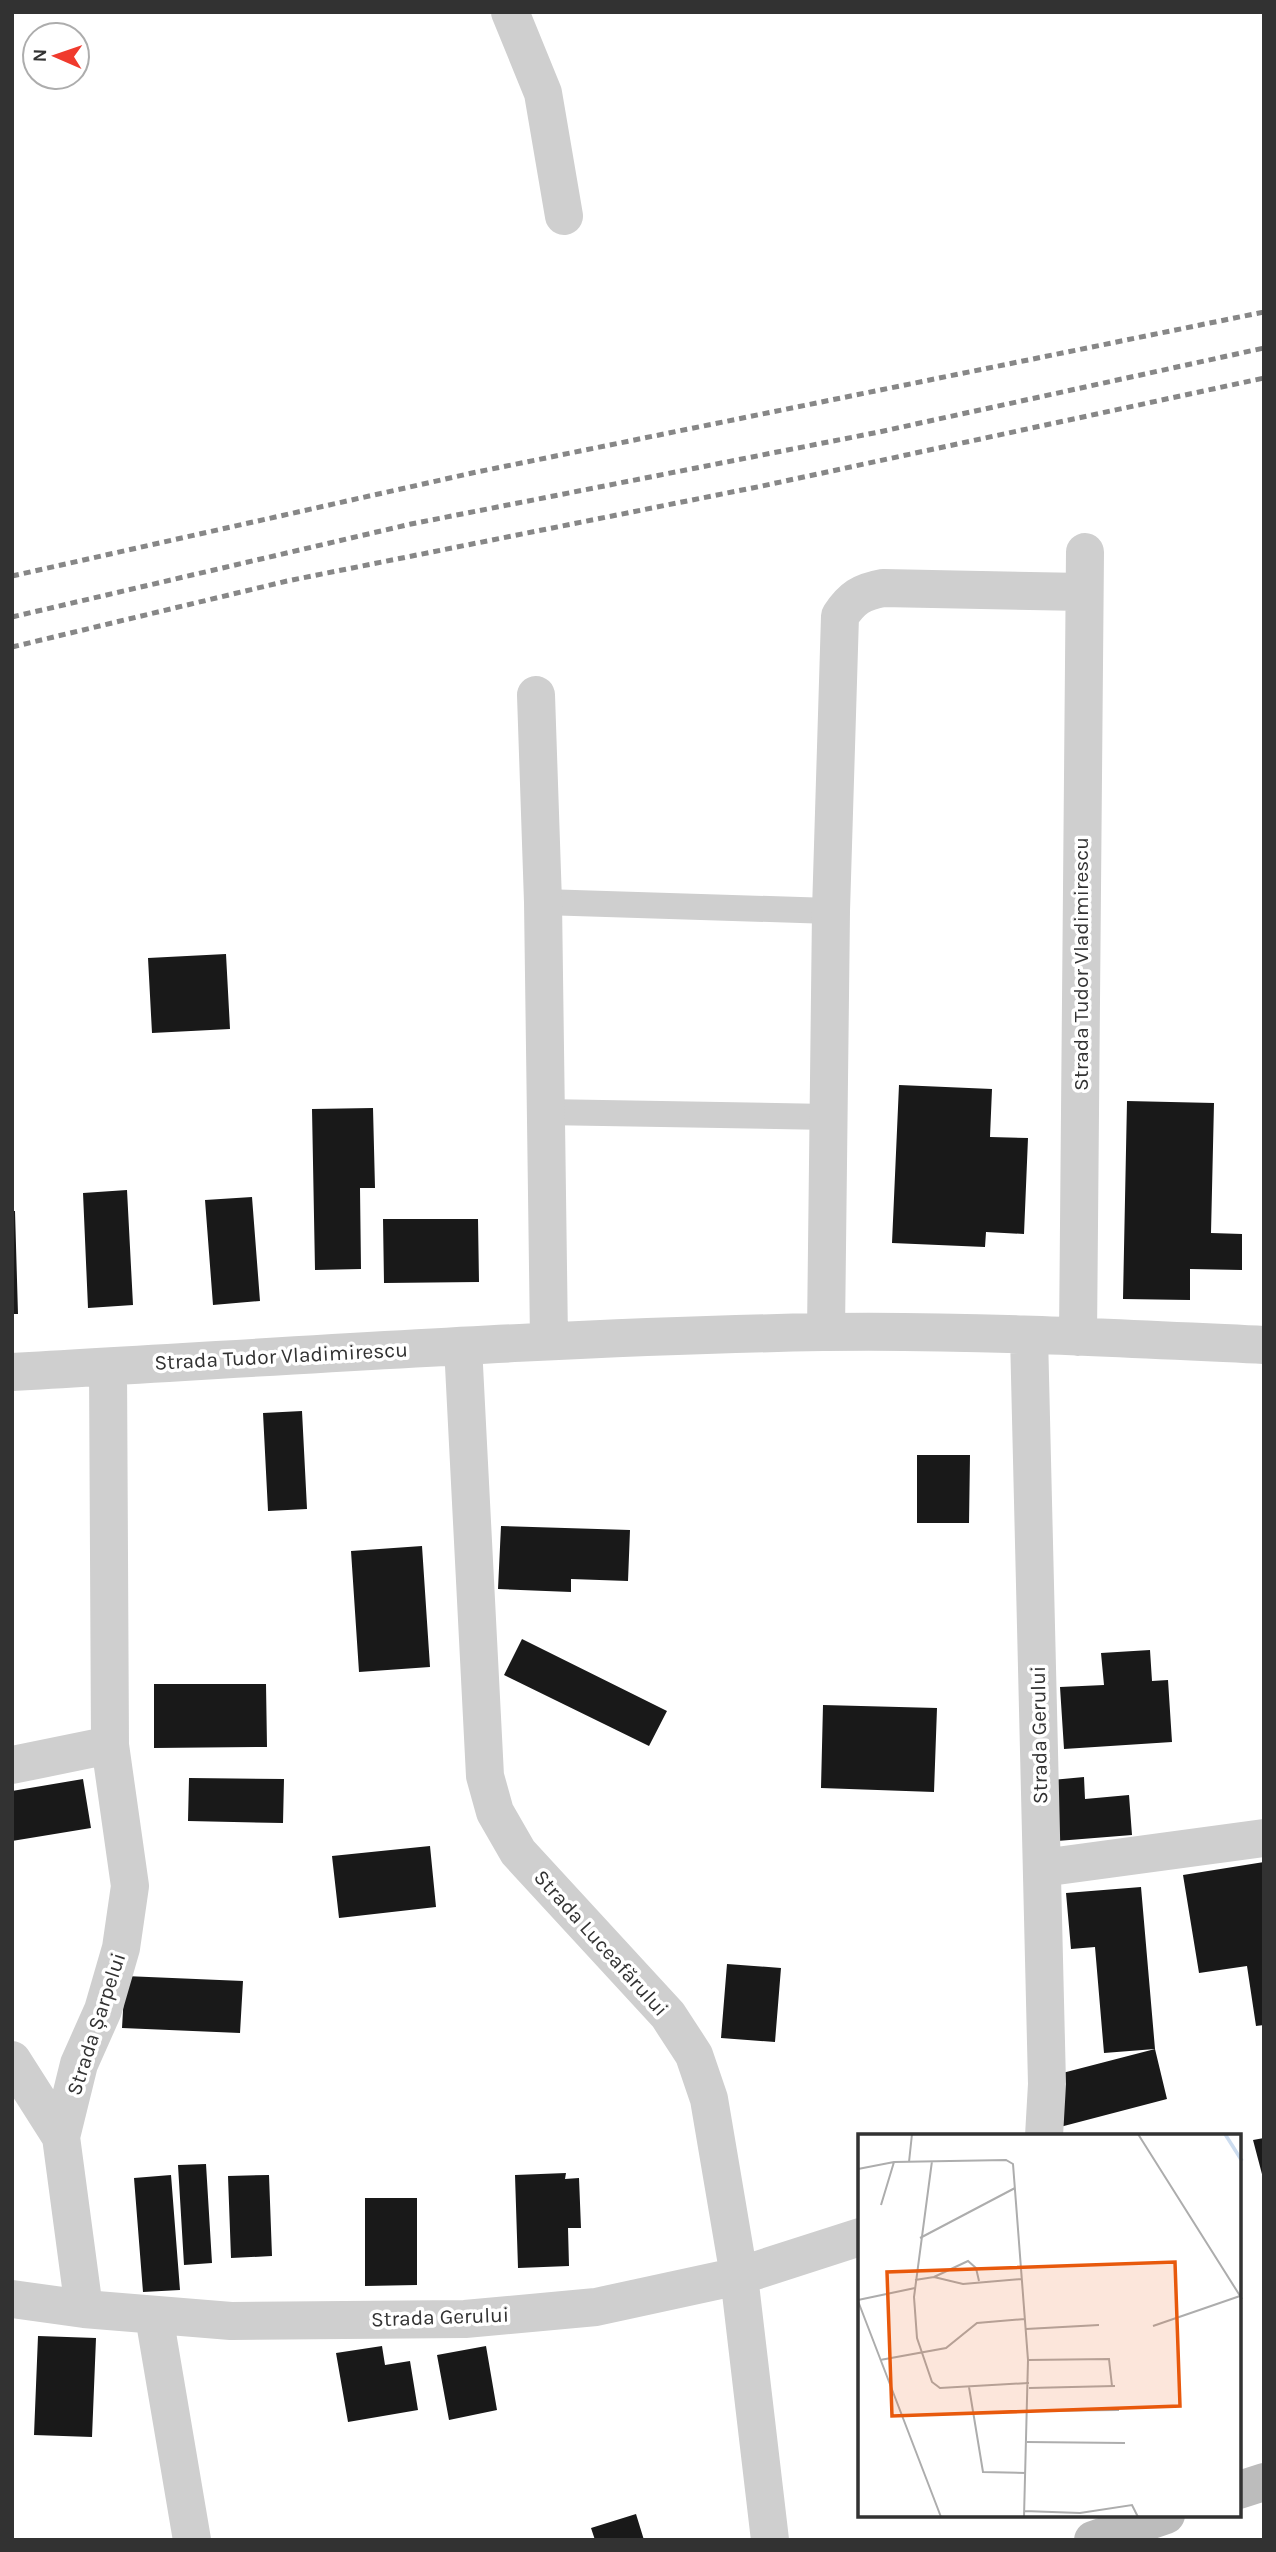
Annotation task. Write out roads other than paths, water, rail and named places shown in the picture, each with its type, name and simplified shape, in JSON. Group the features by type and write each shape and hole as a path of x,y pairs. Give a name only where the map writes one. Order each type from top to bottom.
{"main road":[{"path":"1241,2489 1264,2482"},
{"path":"1093,2540 1160,2517"}],"street":[{"path":"510,12 543,93 564,216"},
{"name":"Strada Tudor Vladimirescu","path":"1078,1337 1085,552"},
{"path":"827,1332 831,911 840,616 850,601 864,591 883,588 1084,592"},
{"path":"536,695 543,902 549,1340"},
{"name":"Strada Tudor Vladimirescu","path":"12,1372 549,1340 827,1332 1029,1335 1264,1345"},
{"name":"Strada Gerului","path":"1029,1335 1047,2084 1044,2134"},
{"name":"Strada Luceafărului","path":"463,1346 485,1776 495,1812 518,1852 668,2015 694,2054 709,2099 739,2276 770,2540"},
{"name":"Strada Șarpelui","path":"84,2309 61,2137 79,2064 103,2010 121,1948 130,1886 110,1745 108,1367"},
{"path":"12,1765 110,1745"},
{"path":"1042,1868 1264,1838"},
{"name":"Strada Șarpelui","path":"12,2060 61,2137"},
{"name":"Strada Gerului","path":"12,2299 84,2309 231,2321 465,2319 596,2306 739,2276 858,2237"},
{"path":"154,2316 192,2540"}],"lane":[{"path":"543,902 831,911"},
{"path":"544,1112 830,1117"}],"railway":[{"path":"12,576 472,473 1264,312"},
{"path":"12,617 411,524 879,432 1264,348"},
{"path":"12,647 287,581 762,486 1264,378"}]}
